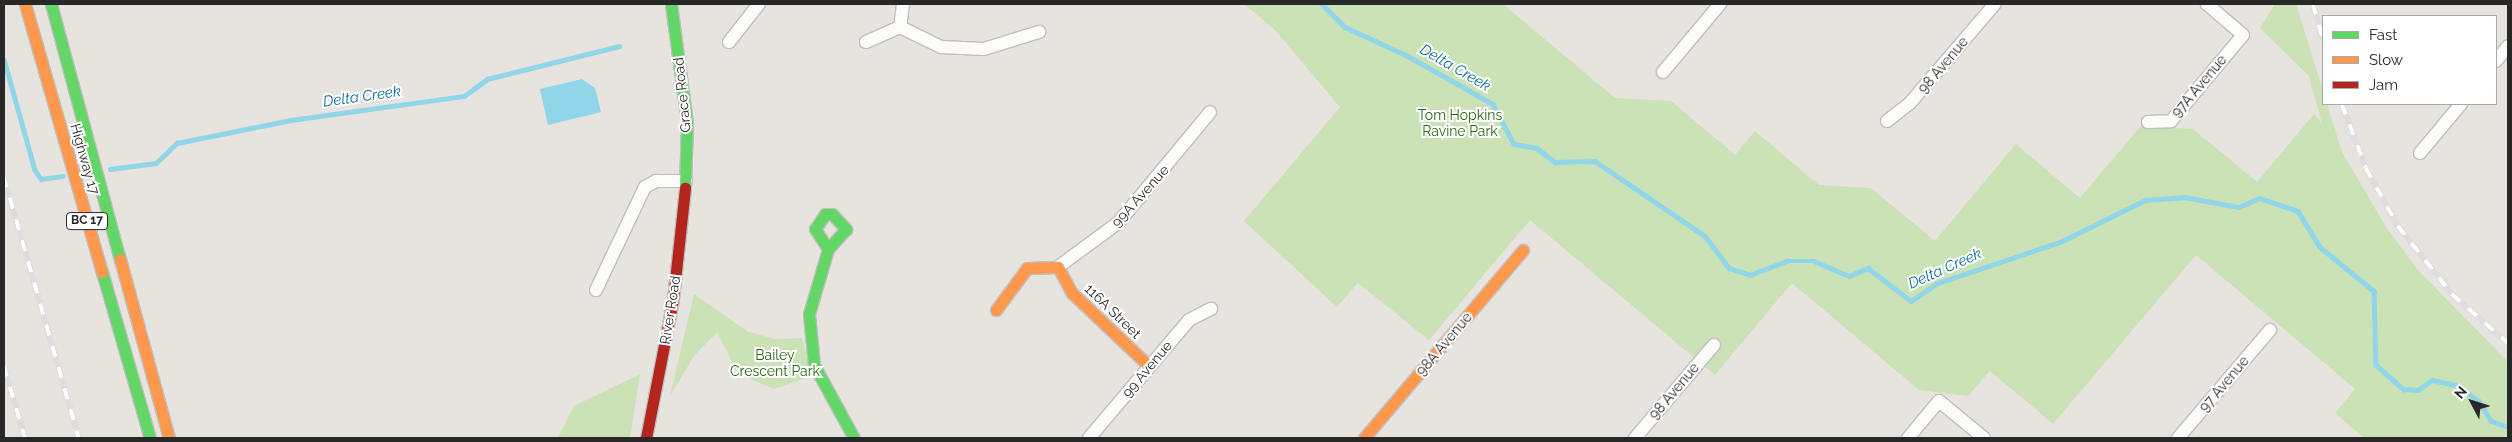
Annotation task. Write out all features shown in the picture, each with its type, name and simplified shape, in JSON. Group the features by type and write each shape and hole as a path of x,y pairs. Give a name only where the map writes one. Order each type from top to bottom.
{"main road":[{"name":"Highway 17","path":"25,4 150,438"},
{"name":"Highway 17","path":"51,4 169,438"},
{"name":"Grace Road","path":"671,4 687,123 686,181"},
{"name":"River Road","path":"646,438 673,299 686,181"},
{"path":"828,249 809,314 814,365 854,438"},
{"name":"98A Avenue","path":"1364,438 1523,250"},
{"path":"996,310 1027,268 1058,267"},
{"name":"116A Street","path":"1058,267 1072,292 1149,366"}],"street":[{"path":"729,42 759,4"},
{"path":"900,27 903,4"},
{"path":"1663,72 1720,4"},
{"name":"98 Avenue","path":"1886,120 1910,104 1995,4"},
{"name":"97A Avenue","path":"2148,122 2171,120 2243,34 2207,4"},
{"path":"866,42 900,27 941,47 975,48 1040,32"},
{"path":"2497,60 2508,46"},
{"path":"2420,153 2460,105"},
{"name":"99A Avenue","path":"1058,267 1118,224 1210,112"},
{"path":"596,290 645,187 656,181 686,181"},
{"name":"99 Avenue","path":"1089,438 1189,320 1211,309"},
{"name":"97 Avenue","path":"2178,438 2270,330"},
{"name":"98 Avenue","path":"1635,438 1714,344"},
{"path":"1908,438 1939,401 1984,438"}],"green space":[{"name":"Tom Hopkins Ravine Park","path":"1244,4 1503,4 1615,98 1671,101 1735,155 1755,131 1819,185 1871,188 1935,241 2016,144 2080,198 2141,126 2193,129 2257,182 2314,114 2322,124 2309,76 2260,28 2275,4 2296,4 2322,88 2322,105 2327,105 2342,152 2386,227 2417,269 2508,362 2508,438 2364,438 2335,413 2355,389 2196,255 2053,424 1990,371 1968,396 1919,390 1792,283 1715,375 1530,220 1429,340 1358,283 1337,307 1244,221 1340,107 1275,30"},
{"name":"Bailey Crescent Park","path":"694,294 748,332 776,339 802,338 812,376 774,389 738,374 717,332 694,356 670,396"},
{"path":"640,374 630,438 558,438 574,406"}],"water":[{"path":"582,79 595,88 601,112 548,125 540,89"}],"waterway":[{"name":"Delta Creek","path":"1322,4 1345,27 1408,56 1493,104 1514,144 1537,148 1555,162 1595,161 1705,236 1729,268 1750,275 1787,261 1814,261 1849,276 1868,268 1911,301 1938,283 2060,242 2145,200 2184,197 2239,207 2259,198 2298,211 2320,247 2374,291 2376,365 2404,389 2418,390 2432,380 2456,385 2479,401 2491,421 2508,427"},
{"name":"Delta Creek","path":"110,169 156,163 177,143 291,120 464,96 487,79 619,46"},
{"name":"Delta Creek","path":"4,59 35,170 41,179 63,176"}],"railway":[{"path":"2313,4 2322,36"},
{"path":"2342,105 2366,168 2398,226 2452,294 2508,343"},
{"path":"4,177 79,438"},
{"path":"4,366 25,438"}],"traffic: fast":[{"path":"51,4 120,259"},
{"path":"671,4 687,123 685,188"},
{"path":"828,249 815,229 825,214 832,214 846,229 828,249 809,314 814,365 854,438"},
{"path":"102,272 150,438"}],"traffic: slow":[{"path":"25,4 102,272"},
{"path":"1364,438 1523,250"},
{"path":"120,259 169,438"},
{"path":"996,310 1027,268 1058,267 1072,293 1149,366"}],"traffic: jam":[{"path":"646,438 673,299 685,188"}]}
